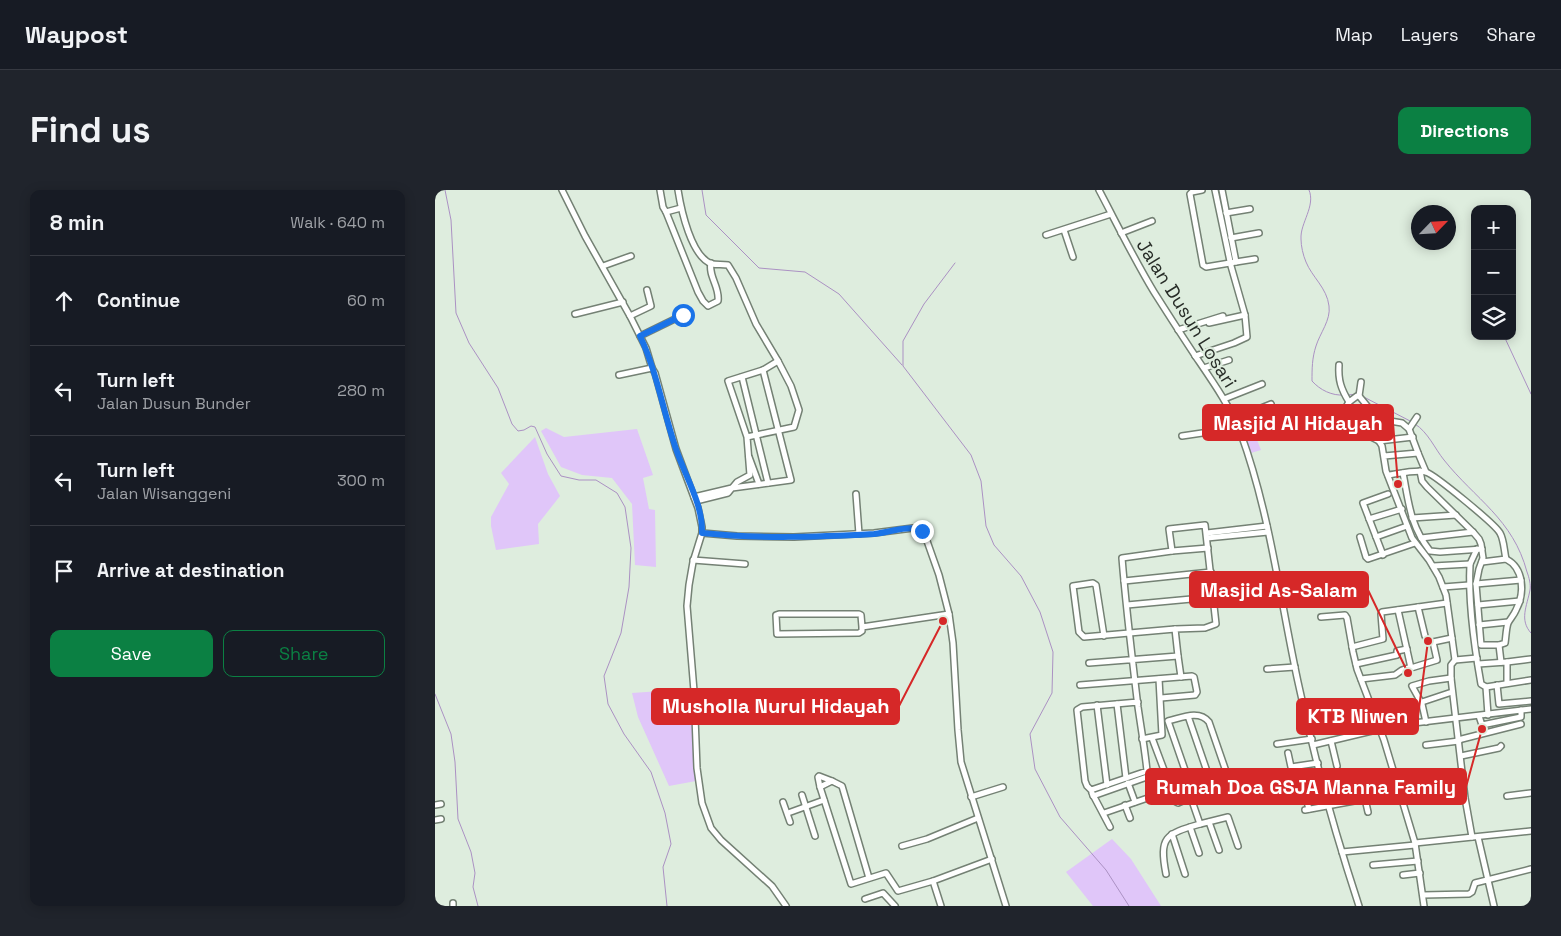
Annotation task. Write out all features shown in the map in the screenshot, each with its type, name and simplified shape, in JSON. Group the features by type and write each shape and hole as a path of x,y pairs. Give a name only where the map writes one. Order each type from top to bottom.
{"street":[{"path":"562,190 646,348 655,373 676,449 701,520 702,533 693,560 687,606 694,691 697,768 702,803 711,828 721,840 772,886 786,906"},
{"path":"660,190 663,207 698,292 703,301 709,306 718,301 719,294 710,270 711,263"},
{"path":"678,190 681,208 697,250 711,263 728,265 756,324 791,386 799,410 794,427 747,438"},
{"name":"Jalan Dusun Losari","path":"1099,190 1154,292 1224,399 1235,421 1257,483 1312,742 1359,906"},
{"path":"1202,190 1190,194 1203,265 1206,267 1255,259"},
{"path":"1195,356 1247,337 1245,315 1215,190"},
{"path":"1222,190 1231,238 1233,262"},
{"path":"666,212 681,208"},
{"path":"1226,213 1250,208"},
{"path":"1046,235 1111,214"},
{"path":"1121,233 1152,221"},
{"path":"1064,230 1073,257"},
{"path":"1231,238 1259,233"},
{"path":"603,266 631,256"},
{"path":"630,316 651,306 647,290"},
{"path":"575,314 623,302"},
{"path":"640,336 683,315"},
{"path":"1209,323 1245,315"},
{"path":"1178,330 1223,316"},
{"path":"1204,368 1229,360"},
{"path":"750,475 747,438 728,381 763,370 778,361"},
{"path":"1339,365 1339,382 1342,392 1349,402"},
{"path":"619,375 652,368"},
{"path":"732,488 791,480 763,370"},
{"path":"743,377 769,483"},
{"path":"1361,382 1359,394 1346,405 1347,410 1369,436 1379,440 1413,437"},
{"path":"1224,399 1262,384"},
{"path":"1359,394 1378,419 1399,421 1410,427 1426,472"},
{"path":"1182,436 1209,432 1271,404"},
{"path":"1410,427 1416,418"},
{"path":"1379,440 1388,475 1407,526 1415,543 1433,566 1443,587 1447,603 1455,660 1451,665 1451,678 1465,798 1494,906"},
{"path":"747,452 759,484"},
{"path":"1384,456 1418,453"},
{"path":"695,499 728,493 737,482 750,475 754,468"},
{"path":"1388,475 1419,471 1426,472 1454,492 1499,530 1506,559"},
{"path":"1419,471 1427,487 1479,539 1479,549 1483,558 1477,574 1476,584 1481,645 1499,645 1505,643 1508,622 1520,602 1521,580 1515,565 1506,559 1482,562"},
{"path":"1403,473 1412,518 1417,532 1430,551 1479,549"},
{"path":"856,494 859,534"},
{"path":"1383,555 1363,503 1388,494"},
{"path":"1369,519 1401,509"},
{"path":"1412,518 1457,515"},
{"path":"1104,636 1096,585 1093,583 1073,586 1080,634 1084,637 1130,635 1175,629 1205,628 1216,624 1207,535 1204,524 1169,529 1172,552"},
{"path":"1376,537 1407,526"},
{"path":"702,533 794,537 859,534 913,528 922,531 939,575 949,614 953,644 960,754 971,797 993,859 1006,906"},
{"path":"1207,535 1268,529"},
{"path":"1421,538 1473,532"},
{"path":"1359,537 1367,558 1371,559 1415,543"},
{"path":"1092,793 1107,785 1127,781 1147,771 1122,558 1208,548"},
{"path":"1479,549 1471,564 1469,584 1481,684 1486,687 1531,680"},
{"path":"693,560 745,564"},
{"path":"1433,566 1471,564"},
{"path":"1124,581 1211,572"},
{"path":"1476,584 1521,580"},
{"path":"1443,587 1469,584"},
{"path":"1127,605 1213,597"},
{"path":"1477,604 1520,602"},
{"path":"1352,647 1383,639 1381,613 1447,603"},
{"path":"1418,607 1425,636"},
{"path":"1397,610 1411,667"},
{"path":"859,614 861,615 862,627 859,633 777,634 776,615 859,614"},
{"path":"862,627 949,614"},
{"path":"1321,617 1346,616 1356,664 1379,729 1415,844 1425,906"},
{"path":"1479,625 1508,622"},
{"path":"1175,629 1181,677"},
{"path":"1361,679 1395,675 1402,670 1437,660 1433,642 1452,638"},
{"path":"1499,645 1507,683"},
{"path":"1356,664 1397,656 1397,651 1407,649"},
{"path":"1089,663 1178,656"},
{"path":"1455,660 1504,662 1531,659"},
{"path":"1267,669 1295,667"},
{"path":"1079,685 1194,677 1196,694 1161,698"},
{"path":"1426,722 1421,702 1413,685 1451,678"},
{"path":"1152,738 1177,803 1194,796 1165,721 1159,679"},
{"path":"1497,685 1499,704 1531,701"},
{"path":"1486,687 1488,715"},
{"path":"1421,702 1453,692"},
{"path":"1110,827 1085,781 1077,710 1082,707 1097,705 1138,702"},
{"path":"1117,704 1127,781 1135,802"},
{"path":"1097,705 1107,785"},
{"path":"1277,744 1331,740 1411,723 1531,709"},
{"path":"1479,716 1482,725 1522,717 1521,710"},
{"path":"1165,721 1188,716 1197,715 1202,716 1209,722 1229,780 1227,782 1213,785 1211,783 1188,716"},
{"path":"1163,735 1165,721"},
{"path":"1426,745 1459,741 1521,724"},
{"path":"1142,739 1171,733"},
{"path":"1331,740 1337,766"},
{"path":"1461,756 1501,746"},
{"path":"1288,753 1291,767 1318,763"},
{"path":"1092,793 1164,771"},
{"path":"869,878 842,786 819,776 851,884 886,873 898,891 933,881 993,859"},
{"path":"821,787 832,782"},
{"path":"971,797 1003,786"},
{"path":"1104,813 1171,790"},
{"path":"1304,791 1307,809 1374,798"},
{"path":"1507,796 1531,793"},
{"path":"801,795 815,836"},
{"path":"1191,798 1200,824"},
{"path":"1365,799 1368,812"},
{"path":"787,813 825,800"},
{"path":"783,802 791,822"},
{"path":"1125,805 1130,818"},
{"path":"1166,874 1162,850 1165,841 1173,834 1190,827 1228,817 1238,846"},
{"path":"902,846 927,839 979,818"},
{"path":"1209,822 1219,850"},
{"path":"1190,827 1199,853"},
{"path":"1342,852 1531,831"},
{"path":"1173,834 1185,874"},
{"path":"1373,865 1418,861"},
{"path":"1423,895 1469,894 1472,892 1475,883 1531,869"},
{"path":"1403,874 1420,873"},
{"path":"933,881 941,906"},
{"path":"865,900 883,893 895,906"}],"shaded area":[{"path":"1282,413 1288,428 1257,440 1261,450 1251,453 1242,429"},
{"path":"546,428 564,437 637,429 653,475 643,478 649,509 655,510 656,567 635,565 632,504 612,478 582,475 561,467 541,431"},
{"path":"535,437 548,474 560,496 538,524 539,544 496,550 491,517 509,484 501,473"},
{"path":"690,689 696,781 669,786 638,717 632,693"},
{"path":"1112,839 1131,859 1161,906 1093,906 1066,872"}],"waterway":[{"path":"445,190 451,220 456,313 469,343 498,388 512,424 518,431 531,426 535,427 547,454 561,476 579,480 596,480 617,493 625,507 631,548 629,587 621,633 604,676 608,704 624,734 651,772 665,813 671,844 663,867 667,906"},
{"path":"702,190 706,215 759,268 805,272 839,294 902,365"},
{"path":"1309,190 1311,202 1301,233 1302,248 1305,259 1322,288 1329,306 1327,321 1315,350 1312,381 1326,392 1344,395"},
{"path":"955,263 924,304 903,341 903,366 971,455 981,481 986,526 994,545 1021,576 1040,612 1053,652 1052,693 1030,734 1035,769 1060,817 1106,870 1129,906"},
{"path":"1506,340 1531,394"},
{"path":"1348,395 1357,394"},
{"path":"1360,395 1412,422"},
{"path":"1415,424 1428,436 1456,474 1503,524 1521,554 1530,581 1525,623 1531,633"},
{"path":"435,694 451,734 455,762 458,819 471,852 475,873 473,887 478,906"}],"place":[{"name":"Masjid Al Hidayah","path":"1398,484"},
{"name":"Musholla Nurul Hidayah","path":"943,621"},
{"name":"KTB Niwen","path":"1428,641"},
{"name":"Masjid As-Salam","path":"1408,673"},
{"name":"Rumah Doa GSJA Manna Family","path":"1482,729"}],"route":[{"path":"683,315 640,336 655,373 676,449 698,508 702,533 794,537 874,534 913,528 922,531"}]}
